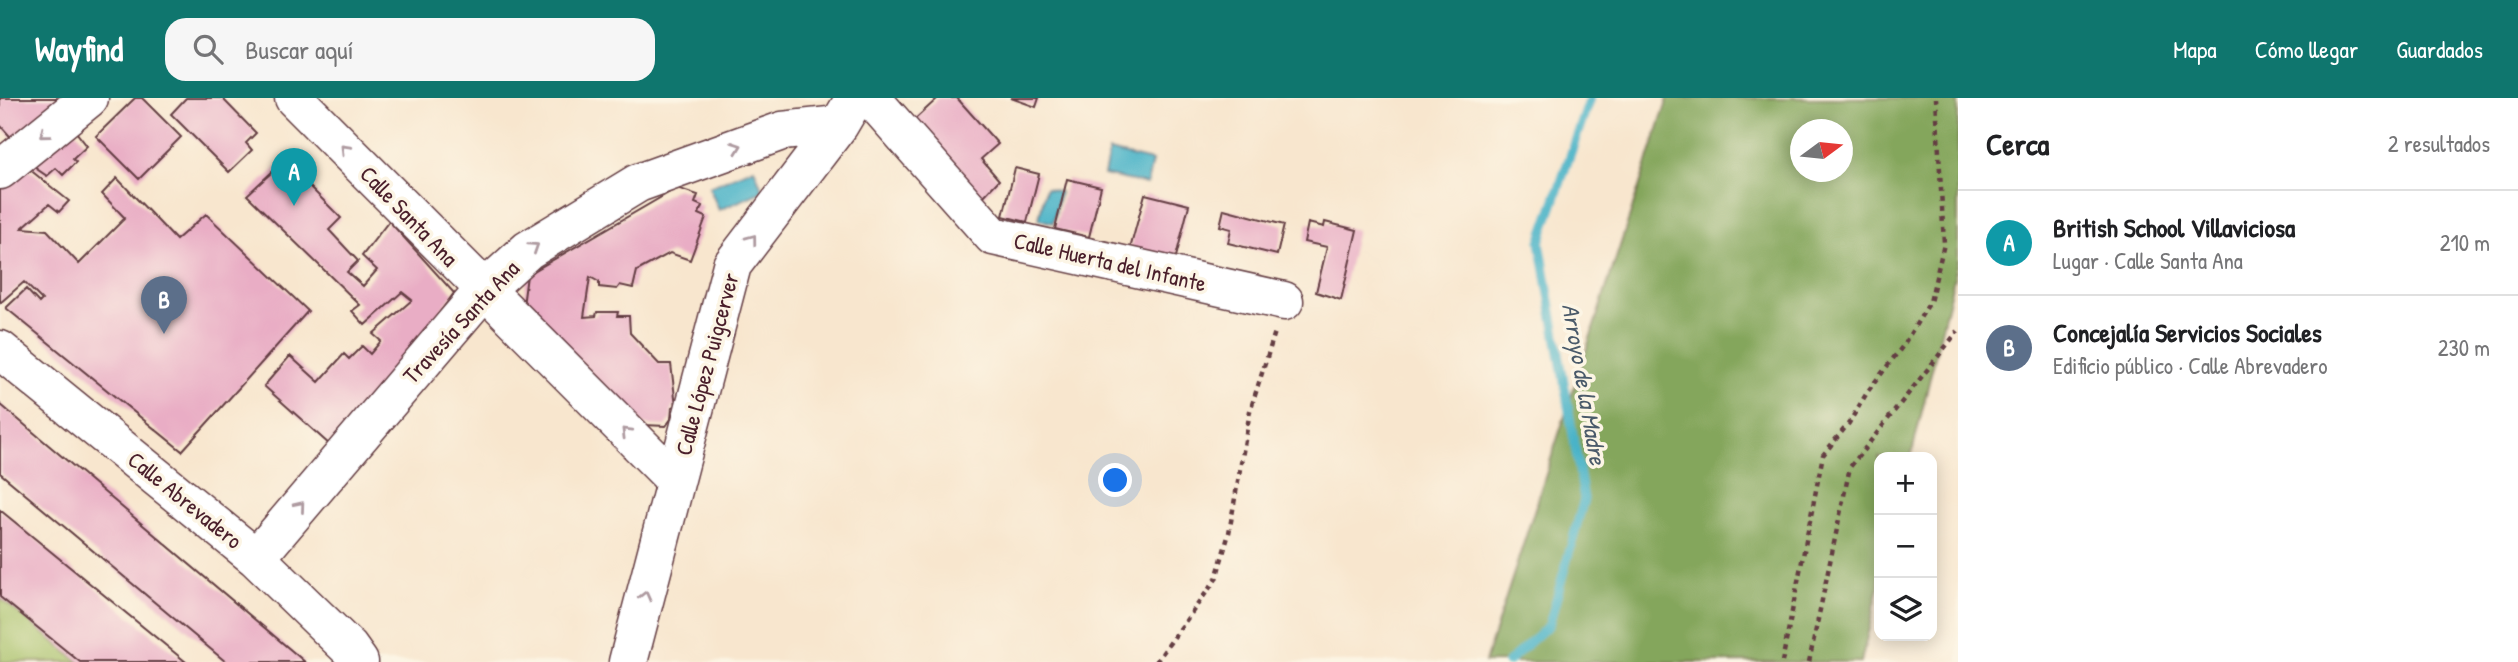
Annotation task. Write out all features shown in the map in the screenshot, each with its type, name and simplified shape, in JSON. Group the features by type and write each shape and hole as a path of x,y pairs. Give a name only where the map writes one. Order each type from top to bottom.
{"street":[{"path":"0,170 89,98"},
{"name":"Calle Santa Ana","path":"294,98 483,291 675,480"},
{"name":"Calle Huerta del Infante","path":"871,98 993,236 1284,301"},
{"name":"Travesía Santa Ana","path":"256,558 483,291 528,250 638,183 782,131 847,112"},
{"name":"Calle López Puigcerver","path":"628,662 732,265 847,112"},
{"name":"Calle Abrevadero","path":"0,350 256,558 353,657"}],"path":[{"path":"1782,662 1823,455 1849,423 1930,302 1944,244 1936,98"},
{"path":"1156,662 1216,579 1229,533 1250,411 1284,301"},
{"path":"1809,662 1850,467 1958,331"}],"green space":[{"path":"1668,98 1958,98 1958,261 1912,452 1874,452 1874,608 1861,662 1485,662"},
{"path":"0,598 79,662 0,662"}],"water":[{"path":"1109,151 1152,161 1147,184 1104,175"},
{"path":"754,168 763,191 719,210 709,187"},
{"path":"1046,188 1060,192 1053,223 1039,219"}],"building":[{"path":"0,98 68,98 15,142 0,125"},
{"path":"135,98 142,98 181,137 139,179 96,136"},
{"path":"186,98 222,98 256,133 246,143 252,150 229,172 171,114"},
{"path":"938,98 957,98 998,144 981,159 999,180 982,198 913,121"},
{"path":"1011,98 1039,98 1036,107"},
{"path":"69,123 87,146 73,159 76,162 63,175 56,168 47,176 28,163"},
{"path":"284,161 341,218 329,230 358,261 347,272 363,286 377,270 362,256 389,221 454,293 411,351 330,445 264,386 290,356 319,382 344,354 349,359 362,346 370,354 381,341 373,334 412,300 402,292 365,325 352,311 360,305 247,195"},
{"path":"24,165 69,201 59,212 49,204 22,228 47,230 79,264 125,218 102,194 117,178 176,240 206,214 308,311 182,451 6,308 26,289 39,303 42,300 24,282 0,303 0,189"},
{"path":"1015,168 1039,174 1027,222 1003,216"},
{"path":"1067,179 1101,187 1089,237 1055,229"},
{"path":"677,188 698,195 695,203 702,206 699,214 706,217 690,260 670,253 637,271 633,288 620,285 617,289 599,287 599,282 590,277 584,317 596,316 597,312 618,312 617,316 629,316 630,333 659,364 671,364 676,406 672,407 671,419 666,426 644,425 523,306 527,275"},
{"path":"1145,194 1189,205 1175,261 1130,249"},
{"path":"1224,209 1284,225 1277,255 1228,243 1231,229 1220,226"},
{"path":"1325,222 1357,230 1341,300 1316,292 1327,247 1304,242 1308,223 1324,227"},
{"path":"0,404 305,662 226,662 0,473"},
{"path":"0,510 186,662 80,662 0,597"}],"waterway":[{"name":"Arroyo de la Madre","path":"1508,662 1549,625 1584,499 1540,242 1590,98"}],"place":[{"name":"British School Villaviciosa","path":"294,206"},
{"name":"Concejalía Servicios Sociales","path":"164,334"}]}
